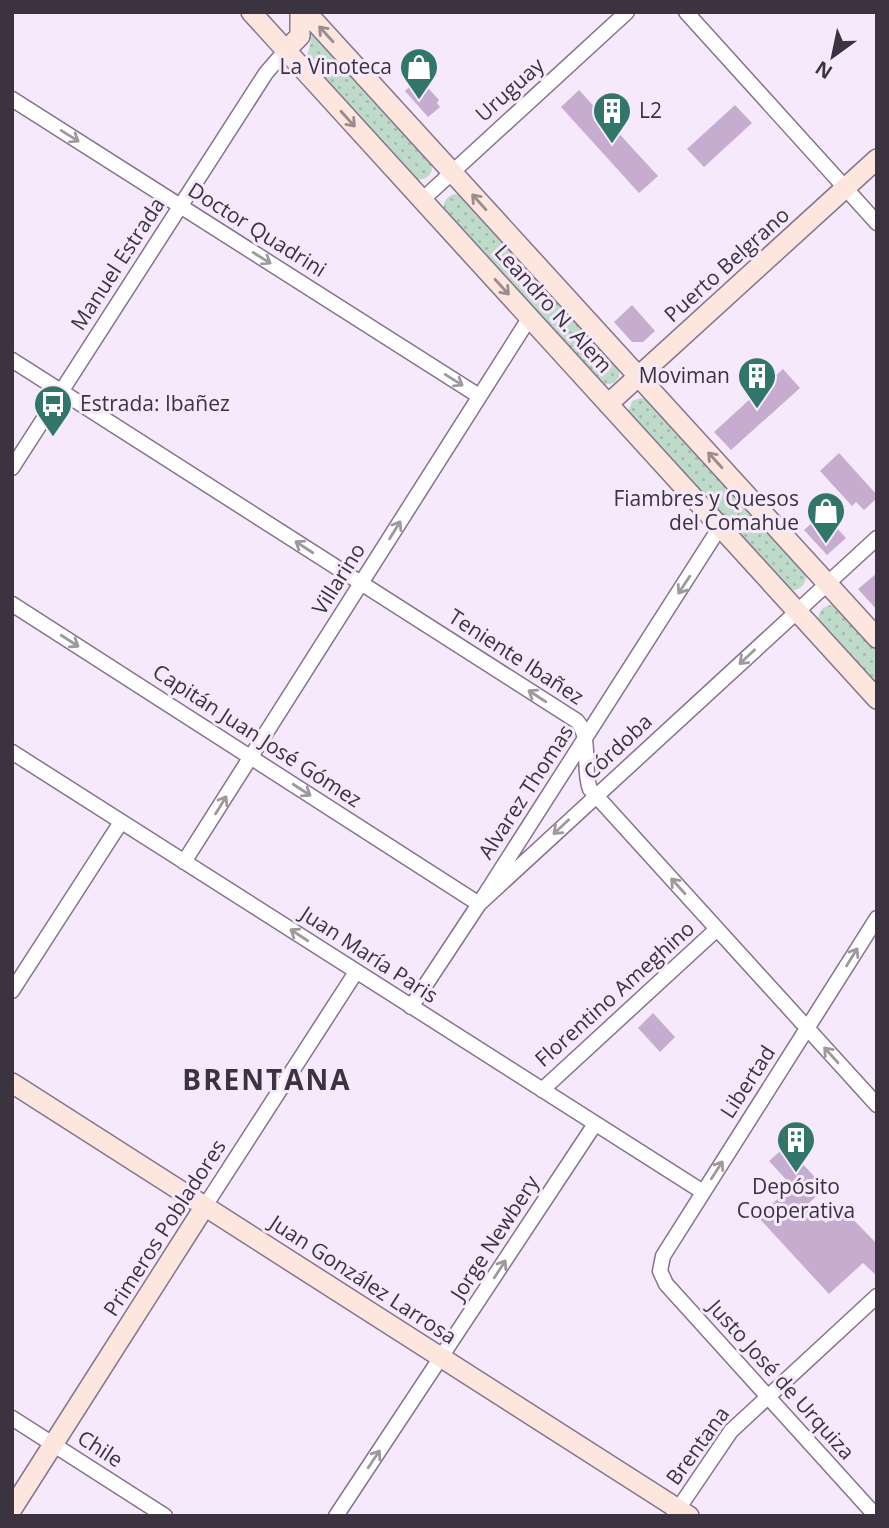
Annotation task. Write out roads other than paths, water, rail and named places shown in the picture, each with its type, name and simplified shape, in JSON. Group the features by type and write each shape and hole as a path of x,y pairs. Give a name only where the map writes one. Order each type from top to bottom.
{"main road":[{"name":"Leandro N. Alem","path":"251,12 877,699"},
{"path":"286,50 300,36 300,12"},
{"name":"Leandro N. Alem","path":"306,12 877,638"},
{"name":"Puerto Belgrano","path":"608,404 877,159"},
{"name":"Juan González Larrosa","path":"12,1083 442,1357 680,1513"},
{"name":"Primeros Pobladores","path":"12,1509 205,1206"}],"street":[{"name":"Uruguay","path":"422,200 627,12"},
{"path":"686,12 877,223"},
{"name":"Manuel Estrada","path":"12,468 266,73 286,50"},
{"name":"Doctor Quadrini","path":"12,99 480,396"},
{"name":"Villarino","path":"184,862 530,317"},
{"name":"Teniente Ibañez","path":"12,360 573,718 583,729 584,740"},
{"name":"Alvarez Thomas","path":"479,904 720,527"},
{"name":"Córdoba","path":"411,1007 479,904 877,538"},
{"name":"Capitán Juan José Gómez","path":"12,604 479,904"},
{"path":"584,740 587,781 596,795 877,1105"},
{"name":"Juan María Paris","path":"12,752 703,1192"},
{"path":"12,991 121,822"},
{"name":"Libertad","path":"660,1271 663,1256 877,918"},
{"name":"Florentino Ameghino","path":"542,1090 717,929"},
{"name":"Primeros Pobladores","path":"205,1206 356,972"},
{"name":"Jorge Newbery","path":"336,1516 595,1124"},
{"name":"Justo José de Urquiza","path":"660,1271 666,1284 877,1516"},
{"name":"Brentana","path":"680,1513 724,1439 877,1296"},
{"name":"Chile","path":"12,1418 165,1516"}],"place":[{"name":"La Vinoteca","path":"419,101"},
{"name":"L2","path":"612,145"},
{"name":"Moviman","path":"757,410"},
{"name":"Estrada: Ibañez","path":"53,438"},
{"name":"Fiambres y Quesos del Comahue","path":"826,545"},
{"name":"Depósito Cooperativa","path":"796,1174"}],"district":[{"name":"BRENTANA","path":"267,1080"}]}
